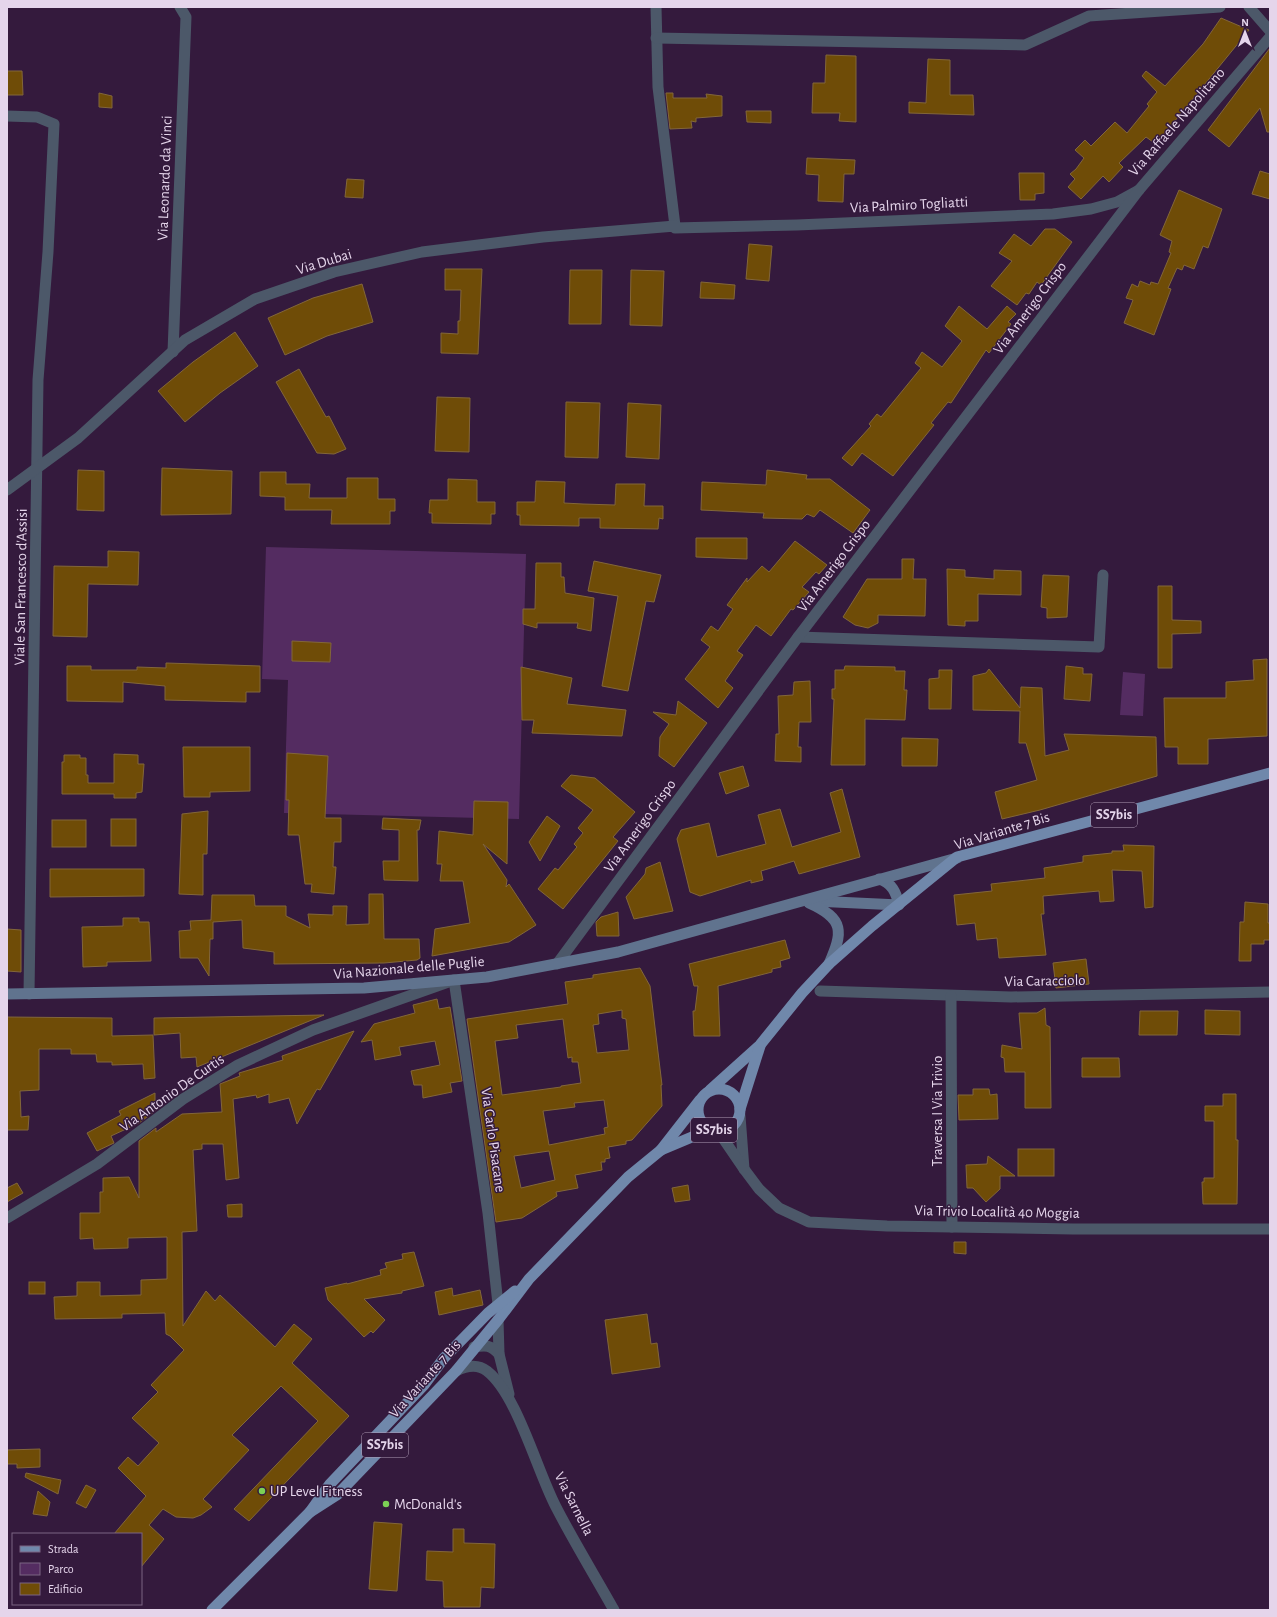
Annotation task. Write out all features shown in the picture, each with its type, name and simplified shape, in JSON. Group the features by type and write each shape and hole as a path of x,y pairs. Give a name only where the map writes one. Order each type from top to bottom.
{"main road":[{"name":"Via Variante 7 Bis","path":"710,1090 760,1045 802,993 829,964 957,857 1270,773"},
{"name":"Via Nazionale delle Puglie","path":"7,994 364,988 487,977 618,952 957,857"},
{"path":"879,879 886,881 893,888 899,905"},
{"name":"Via Nazionale delle Puglie","path":"803,900 899,905"},
{"path":"803,900 828,912 836,922 839,934 838,941 829,964"},
{"name":"Via Variante 7 Bis","path":"740,1112 760,1045"},
{"name":"SS7bis","path":"717,1089 730,1092 739,1102 740,1112 732,1127 714,1130 700,1120 698,1113 700,1100 710,1090 717,1089"},
{"name":"Via Variante 7 Bis","path":"310,1512 338,1494 456,1371 529,1280 628,1177 661,1150 700,1100"},
{"name":"Via Variante 7 Bis","path":"661,1150 714,1130"},
{"name":"Via Variante 7 Bis","path":"212,1610 310,1512 330,1484 424,1385 444,1358 498,1304 529,1280"},
{"name":"Via Variante 7 Bis","path":"424,1385 474,1347"}],"street":[{"name":"Via Leonardo da Vinci","path":"173,352 186,17 180,7"},
{"path":"656,7 658,87 675,227"},
{"path":"656,38 1025,45 1089,16 1220,7"},
{"path":"1249,7 1270,30"},
{"name":"Via Raffaele Napolitano","path":"1139,190 1270,37"},
{"name":"Viale San Francesco d'Assisi","path":"7,116 37,117 54,124 48,252 38,380 38,468 29,994"},
{"name":"Via Palmiro Togliatti","path":"675,227 796,225 1053,214 1091,209 1117,202 1139,190"},
{"name":"Via Amerigo Crispo","path":"557,964 798,637 1139,190"},
{"name":"Via Dubai","path":"7,490 78,438 185,340 255,300 334,272 422,252 543,237 675,227"},
{"path":"798,637 1099,647 1103,575"},
{"name":"Via Antonio De Curtis","path":"7,1218 97,1164 183,1100 238,1065 313,1030 454,980"},
{"name":"Via Carlo Pisacane","path":"454,980 488,1213 498,1304"},
{"name":"Via Caracciolo","path":"820,991 1011,997 1270,992"},
{"name":"Traversa I Via Trivio","path":"951,996 952,1227"},
{"path":"740,1112 744,1169"},
{"name":"Via Trivio Località 40 Moggia","path":"714,1130 759,1188 779,1208 809,1222 952,1227 1270,1229"},
{"path":"498,1320 500,1354 513,1408"},
{"path":"474,1347 486,1345 494,1347 500,1354"},
{"path":"456,1371 473,1366 487,1371 502,1387 513,1408"},
{"name":"Via Sarnella","path":"513,1408 555,1506 614,1610"}],"green space":[{"path":"266,547 526,554 519,819 284,813 288,680 262,679"},
{"path":"1123,672 1145,674 1143,716 1120,715"}],"building":[{"path":"1221,18 1249,30 1156,144 1146,137 1119,163 1123,167 1109,182 1103,176 1081,199 1068,187 1075,179 1070,174 1076,169 1084,158 1075,150 1085,140 1091,146 1115,122 1127,133 1149,106 1147,104 1157,92 1142,76 1146,71 1165,86 1203,44"},
{"path":"1270,48 1270,132 1267,132 1260,108 1229,147 1208,130"},
{"path":"826,55 856,56 856,122 839,121 840,113 812,113 813,83 825,83"},
{"path":"928,59 950,60 950,95 973,95 974,115 909,113 909,102 926,103"},
{"path":"7,71 22,71 23,95 7,95"},
{"path":"99,93 112,96 112,108 99,107"},
{"path":"666,93 673,93 673,98 707,98 706,94 722,96 722,116 696,118 696,122 691,121 692,128 670,129"},
{"path":"746,111 771,111 771,123 747,122"},
{"path":"807,158 855,160 854,174 844,174 843,202 818,201 819,175 806,174"},
{"path":"1260,171 1270,174 1270,199 1252,194"},
{"path":"1019,173 1044,173 1044,193 1035,194 1035,200 1020,200"},
{"path":"347,179 364,180 363,198 345,197"},
{"path":"1179,190 1222,209 1208,248 1203,246 1194,269 1184,265 1182,270 1177,268 1168,288 1171,289 1154,335 1124,323 1133,300 1126,298 1132,284 1138,287 1140,281 1150,285 1151,282 1158,284 1171,253 1169,252 1172,241 1160,235"},
{"path":"1045,229 1055,229 1072,242 1041,285 1037,282 1029,294 1026,293 1017,305 991,286 1012,261 999,253 1014,234 1031,246"},
{"path":"749,244 772,246 769,281 746,279"},
{"path":"445,269 482,269 478,354 441,353 441,333 458,334 458,321 460,321 461,290 445,290"},
{"path":"570,270 602,270 601,324 569,324"},
{"path":"631,270 664,271 662,326 630,325"},
{"path":"701,282 735,285 734,299 700,298"},
{"path":"362,284 373,322 327,336 285,355 268,318 313,298"},
{"path":"959,306 987,329 1007,306 1016,314 1008,322 1011,324 989,353 986,350 951,403 948,402 931,423 934,425 893,476 862,453 852,466 842,458 871,426 869,424 877,414 881,417 921,368 915,363 922,352 942,367 962,341 945,326"},
{"path":"235,332 258,366 220,393 185,422 158,391 193,362"},
{"path":"299,369 326,417 329,416 346,449 334,454 317,453 276,382"},
{"path":"437,397 470,398 469,452 435,451"},
{"path":"566,402 600,403 598,458 565,457"},
{"path":"628,403 661,405 659,459 626,457"},
{"path":"162,468 232,471 231,514 161,515"},
{"path":"78,470 104,471 104,511 77,510"},
{"path":"767,470 807,475 806,479 830,479 870,510 853,533 820,510 814,517 807,514 802,519 763,518 764,513 701,510 702,482 766,485"},
{"path":"260,472 286,472 286,484 310,484 309,498 347,498 347,478 378,478 378,499 395,499 395,511 390,511 390,524 331,524 332,510 285,510 285,497 260,496"},
{"path":"448,479 477,480 477,502 495,502 495,514 491,514 491,524 432,523 432,513 429,513 430,500 448,500"},
{"path":"536,481 565,482 564,503 615,505 616,484 645,484 644,506 663,506 663,519 659,518 658,529 600,528 600,518 579,518 579,526 520,525 520,515 517,515 517,502 535,502"},
{"path":"696,538 747,538 747,559 696,557"},
{"path":"795,541 827,565 819,574 816,572 802,587 809,592 793,610 791,609 771,636 756,625 737,651 743,655 725,681 733,688 718,708 685,679 710,647 701,640 711,626 718,631 733,609 727,605 747,578 747,582 762,566 769,572"},
{"path":"108,551 139,552 138,585 88,584 87,637 53,636 54,566 108,567"},
{"path":"902,559 914,559 913,579 926,579 925,616 878,615 878,623 868,628 855,625 843,617 867,579 902,579"},
{"path":"594,561 661,575 654,602 646,601 628,691 602,686 618,596 588,591"},
{"path":"536,563 561,563 561,577 564,577 565,593 594,598 591,631 577,628 578,623 537,623 537,628 523,624 523,609 535,609"},
{"path":"947,569 965,570 965,577 994,579 994,570 1021,571 1021,595 978,594 978,621 965,621 965,626 948,625"},
{"path":"1043,575 1069,576 1067,617 1047,618 1047,608 1041,607"},
{"path":"1158,586 1172,586 1172,620 1201,621 1201,633 1172,634 1172,668 1158,668"},
{"path":"292,641 331,643 330,662 292,661"},
{"path":"1267,659 1267,736 1208,739 1208,764 1178,764 1178,747 1165,747 1164,698 1226,698 1226,682 1254,680 1253,660"},
{"path":"166,663 260,666 260,692 246,692 246,702 165,700 165,686 123,682 123,702 67,701 67,666 91,666 91,670 137,670 137,667 166,668"},
{"path":"845,666 895,667 895,671 905,671 904,690 907,690 905,720 865,719 865,765 831,765 834,699 832,699 832,689 835,689 835,670 844,670"},
{"path":"1066,666 1083,668 1083,674 1092,674 1090,701 1064,699"},
{"path":"521,667 572,678 567,704 626,710 622,736 532,733 534,720 522,720"},
{"path":"989,669 1020,708 1021,687 1042,688 1045,756 1069,750 1064,734 1156,737 1157,776 1040,810 1002,819 995,792 1037,780 1026,743 1019,743 1020,711 973,710 973,676 986,673"},
{"path":"939,670 952,670 951,709 929,709 929,679 939,678"},
{"path":"810,681 811,722 799,722 798,747 801,747 801,762 775,761 776,734 779,734 778,696 793,695 794,682"},
{"path":"678,701 707,723 674,767 659,756 660,737 669,724 653,712 676,715"},
{"path":"902,738 938,739 937,766 902,766"},
{"path":"183,747 250,747 250,791 210,792 210,797 184,797"},
{"path":"287,753 328,756 325,818 341,818 341,842 334,842 333,867 336,867 334,894 311,892 312,884 305,884 299,835 288,835 289,800 286,800"},
{"path":"114,754 138,755 138,764 144,764 142,792 136,793 136,798 114,798 114,794 62,794 62,762 64,762 64,755 80,755 80,758 86,758 86,775 88,775 88,783 114,783"},
{"path":"743,766 749,786 726,794 719,773"},
{"path":"571,775 595,778 635,812 613,837 618,841 563,909 538,889 555,868 558,870 577,847 574,844 583,833 578,828 593,810 561,786"},
{"path":"842,789 860,857 799,874 794,861 761,871 763,880 751,883 751,880 700,896 690,892 677,839 681,830 709,823 717,857 766,844 758,815 780,809 792,847 841,832 830,793"},
{"path":"474,801 508,802 507,864 483,844 507,880 506,887 509,884 536,925 509,942 432,956 435,929 470,923 463,881 440,881 442,864 437,864 439,831 473,835"},
{"path":"208,811 207,854 203,854 203,895 179,894 182,814"},
{"path":"547,816 560,826 540,861 529,842"},
{"path":"383,818 421,820 419,830 417,830 418,881 384,880 383,861 399,861 399,830 382,829"},
{"path":"111,819 136,819 136,846 111,846"},
{"path":"52,820 86,820 86,847 52,847"},
{"path":"1123,845 1154,846 1153,907 1145,908 1142,871 1112,870 1114,901 1100,902 1099,891 1043,896 1044,914 1041,914 1046,955 999,958 997,938 977,940 975,923 957,925 954,895 992,891 991,884 1045,878 1044,868 1083,862 1083,856 1112,853 1112,851 1124,851"},
{"path":"660,862 673,911 634,919 626,897 645,874 646,868"},
{"path":"50,869 144,869 144,896 50,897"},
{"path":"369,894 383,894 384,939 419,939 420,958 417,960 384,963 274,964 274,952 243,948 242,920 213,922 213,939 210,939 209,976 198,958 180,958 179,931 191,930 190,921 211,920 212,895 254,895 255,906 286,906 286,916 310,928 308,914 333,915 333,906 347,906 346,925 369,924"},
{"path":"1245,902 1268,904 1270,940 1264,940 1264,944 1251,944 1251,961 1239,961 1240,922 1244,922"},
{"path":"618,912 619,936 597,936 596,922 601,917"},
{"path":"123,918 139,918 139,922 149,922 151,961 107,962 107,966 83,967 82,927 123,926"},
{"path":"7,929 21,930 21,972 7,971"},
{"path":"785,940 790,958 780,961 781,967 772,969 772,972 718,986 720,1036 694,1036 693,1011 695,1011 698,986 694,986 689,964"},
{"path":"1086,959 1089,984 1056,988 1053,963"},
{"path":"640,968 650,986 662,1085 662,1106 632,1140 626,1141 626,1144 608,1147 610,1158 605,1159 605,1162 601,1162 602,1170 575,1175 578,1188 556,1192 557,1196 522,1218 496,1222 467,1019 568,1004 565,982 593,978 593,975","holes":["622,1010 622,1018 626,1019 629,1050 597,1053 593,1025 599,1024 598,1014","563,1019 568,1058 572,1057 572,1062 578,1062 581,1083 502,1095 495,1041 518,1038 516,1025","604,1100 608,1127 604,1128 605,1134 549,1145 543,1111 575,1107 574,1103","549,1151 555,1180 521,1188 514,1156"]},
{"path":"437,999 439,1009 450,1007 462,1081 450,1083 452,1092 423,1098 422,1085 414,1085 411,1071 440,1065 435,1041 399,1047 401,1055 375,1060 372,1040 361,1042 374,1024 415,1013 413,1005"},
{"path":"1045,1008 1046,1025 1050,1027 1051,1108 1025,1108 1025,1072 1005,1072 1004,1058 1001,1057 1002,1045 1022,1049 1019,1013 1037,1013"},
{"path":"1205,1010 1240,1011 1240,1035 1205,1034"},
{"path":"1140,1011 1178,1011 1177,1035 1139,1035"},
{"path":"324,1015 197,1067 196,1057 181,1058 180,1033 154,1035 154,1018"},
{"path":"7,1017 112,1018 112,1036 153,1035 155,1078 144,1079 143,1064 112,1065 112,1062 97,1062 96,1054 71,1054 71,1049 39,1049 39,1090 20,1091 21,1117 29,1116 28,1130 7,1130"},
{"path":"354,1031 320,1090 317,1089 297,1124 289,1098 269,1103 269,1094 257,1098 256,1095 233,1099 239,1178 226,1180 223,1144 202,1144 202,1149 193,1150 197,1231 182,1232 183,1326 206,1291 215,1301 220,1295 275,1347 294,1324 312,1339 292,1363 349,1416 249,1521 234,1509 318,1421 281,1386 232,1435 249,1450 203,1499 212,1507 201,1515 193,1518 176,1517 163,1509 149,1525 164,1539 142,1566 142,1533 115,1533 146,1496 118,1468 128,1457 138,1466 159,1443 132,1418 158,1392 151,1385 184,1350 166,1334 165,1313 122,1314 122,1318 55,1319 54,1297 77,1296 77,1282 100,1282 100,1296 141,1295 141,1280 167,1279 167,1237 128,1238 128,1248 94,1249 93,1238 80,1239 80,1213 100,1213 100,1192 103,1192 103,1178 129,1177 139,1198 139,1141 156,1128 156,1132 182,1114 222,1112 220,1084 240,1076 239,1073 283,1060 282,1056"},
{"path":"1082,1058 1119,1058 1120,1077 1082,1077"},
{"path":"973,1089 989,1089 990,1095 997,1094 998,1119 959,1120 958,1095 973,1095"},
{"path":"155,1093 155,1111 139,1123 111,1136 114,1143 97,1151 87,1133 121,1115 119,1111"},
{"path":"1223,1094 1236,1094 1236,1140 1238,1140 1237,1204 1203,1204 1202,1182 1204,1182 1204,1178 1214,1178 1214,1121 1205,1121 1205,1106 1223,1106"},
{"path":"1018,1149 1054,1149 1054,1176 1018,1176"},
{"path":"988,1156 1015,1176 1000,1176 1000,1189 986,1202 973,1188 967,1188 966,1165 987,1164"},
{"path":"17,1183 23,1193 7,1202 7,1188"},
{"path":"688,1185 690,1200 675,1202 672,1188"},
{"path":"242,1204 242,1217 228,1217 227,1205"},
{"path":"954,1242 966,1242 966,1254 954,1253"},
{"path":"414,1252 424,1286 402,1291 402,1293 364,1299 385,1320 373,1333 371,1331 364,1337 328,1300 325,1288 381,1275 380,1270 387,1268 385,1263 403,1259 402,1254"},
{"path":"29,1282 45,1282 45,1294 29,1294"},
{"path":"452,1288 453,1296 480,1290 483,1305 439,1315 435,1292"},
{"path":"647,1314 651,1344 657,1343 660,1367 612,1374 605,1320"},
{"path":"40,1449 40,1467 17,1468 17,1464 7,1464 7,1450"},
{"path":"26,1473 61,1480 58,1494 25,1477"},
{"path":"86,1485 96,1490 86,1508 76,1503"},
{"path":"38,1491 50,1502 47,1516 33,1514"},
{"path":"374,1522 402,1524 397,1591 369,1589"},
{"path":"453,1529 464,1529 464,1543 495,1544 494,1588 481,1587 480,1607 444,1607 443,1581 426,1580 427,1551 453,1552"}],"place":[{"name":"UP Level Fitness","path":"262,1491"},
{"name":"McDonald's","path":"386,1504"}]}
